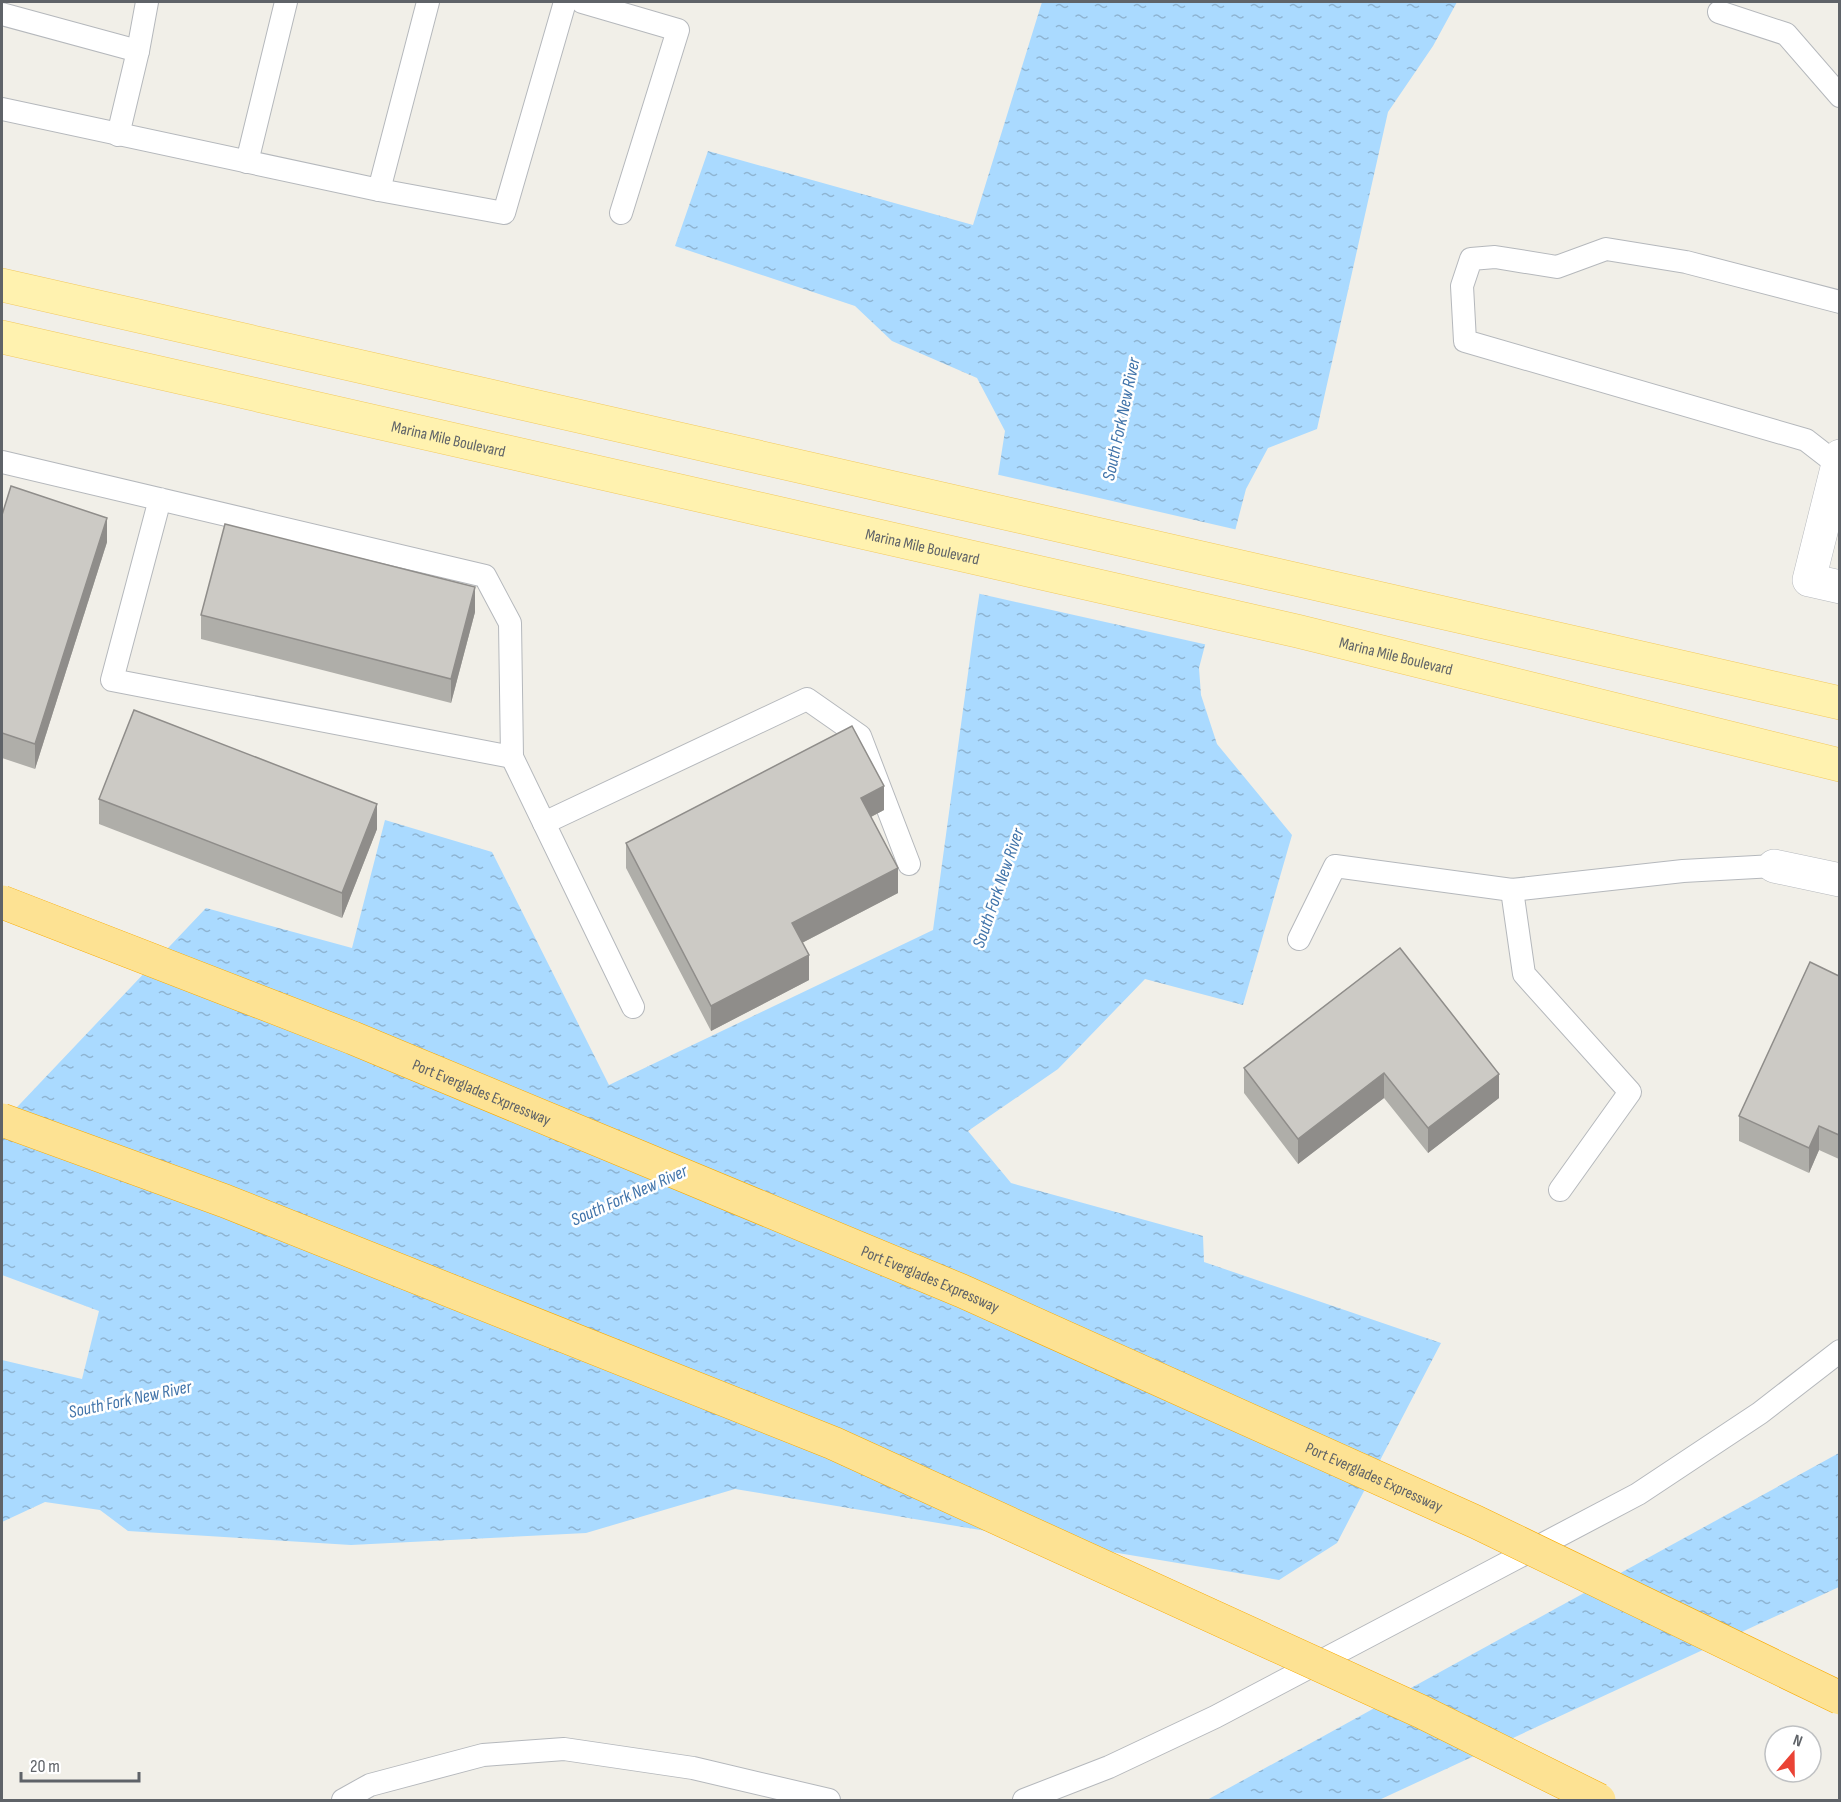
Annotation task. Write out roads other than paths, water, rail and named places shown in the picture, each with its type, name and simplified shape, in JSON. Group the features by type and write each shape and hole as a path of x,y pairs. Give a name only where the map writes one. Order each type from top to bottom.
{"highway":[{"name":"Port Everglades Expressway","path":"2,902 353,1038 962,1291 1476,1521 1839,1698"},
{"path":"2,1120 225,1201 833,1443 1422,1712 1599,1800"}],"main road":[{"path":"2,285 897,491 1839,704"},
{"name":"Marina Mile Boulevard","path":"2,337 1297,631 1839,765"}],"street":[{"path":"1838,460 1809,580 1839,587"},
{"path":"1774,866 1839,880"}],"lane":[{"path":"118,135 147,2"},
{"path":"246,162 286,2"},
{"path":"380,190 428,2"},
{"path":"2,109 380,190 504,213 565,2"},
{"path":"582,2 678,30 621,213"},
{"path":"1719,12 1786,34 1839,96"},
{"path":"2,14 138,51"},
{"path":"1838,460 1806,440 1465,341 1462,286 1471,259 1495,257 1557,267 1606,249 1686,262 1839,302"},
{"path":"2,462 485,576 510,623 512,757 633,1007"},
{"path":"160,499 112,680 512,757"},
{"path":"544,823 807,699 860,736 909,864"},
{"path":"1299,939 1335,866 1512,890 1683,872 1774,866"},
{"path":"1512,890 1524,974 1630,1092 1560,1190"},
{"path":"1024,1800 1109,1767 1215,1717 1638,1494 1760,1413 1839,1351"},
{"path":"343,1800 370,1785 483,1755 564,1749 693,1768 829,1800"}],"water":[{"name":"South Fork New River","path":"1042,2 1457,2 1433,46 1388,112 1317,429 1268,448 1246,489 1199,668 1201,695 1217,744 1292,835 1243,1005 1145,979 1058,1069 968,1131 1011,1183 1203,1236 1204,1262 1441,1343 1337,1543 1279,1580 735,1489 586,1533 351,1545 128,1531 100,1510 45,1502 2,1522 2,1360 82,1379 99,1311 2,1275 2,1123 206,908 352,948 385,820 492,852 609,1085 933,930 975,622 1005,431 977,378 892,341 855,306 675,246 708,151 973,225"},
{"path":"1839,1453 1839,1587 1379,1800 1207,1800"}]}
